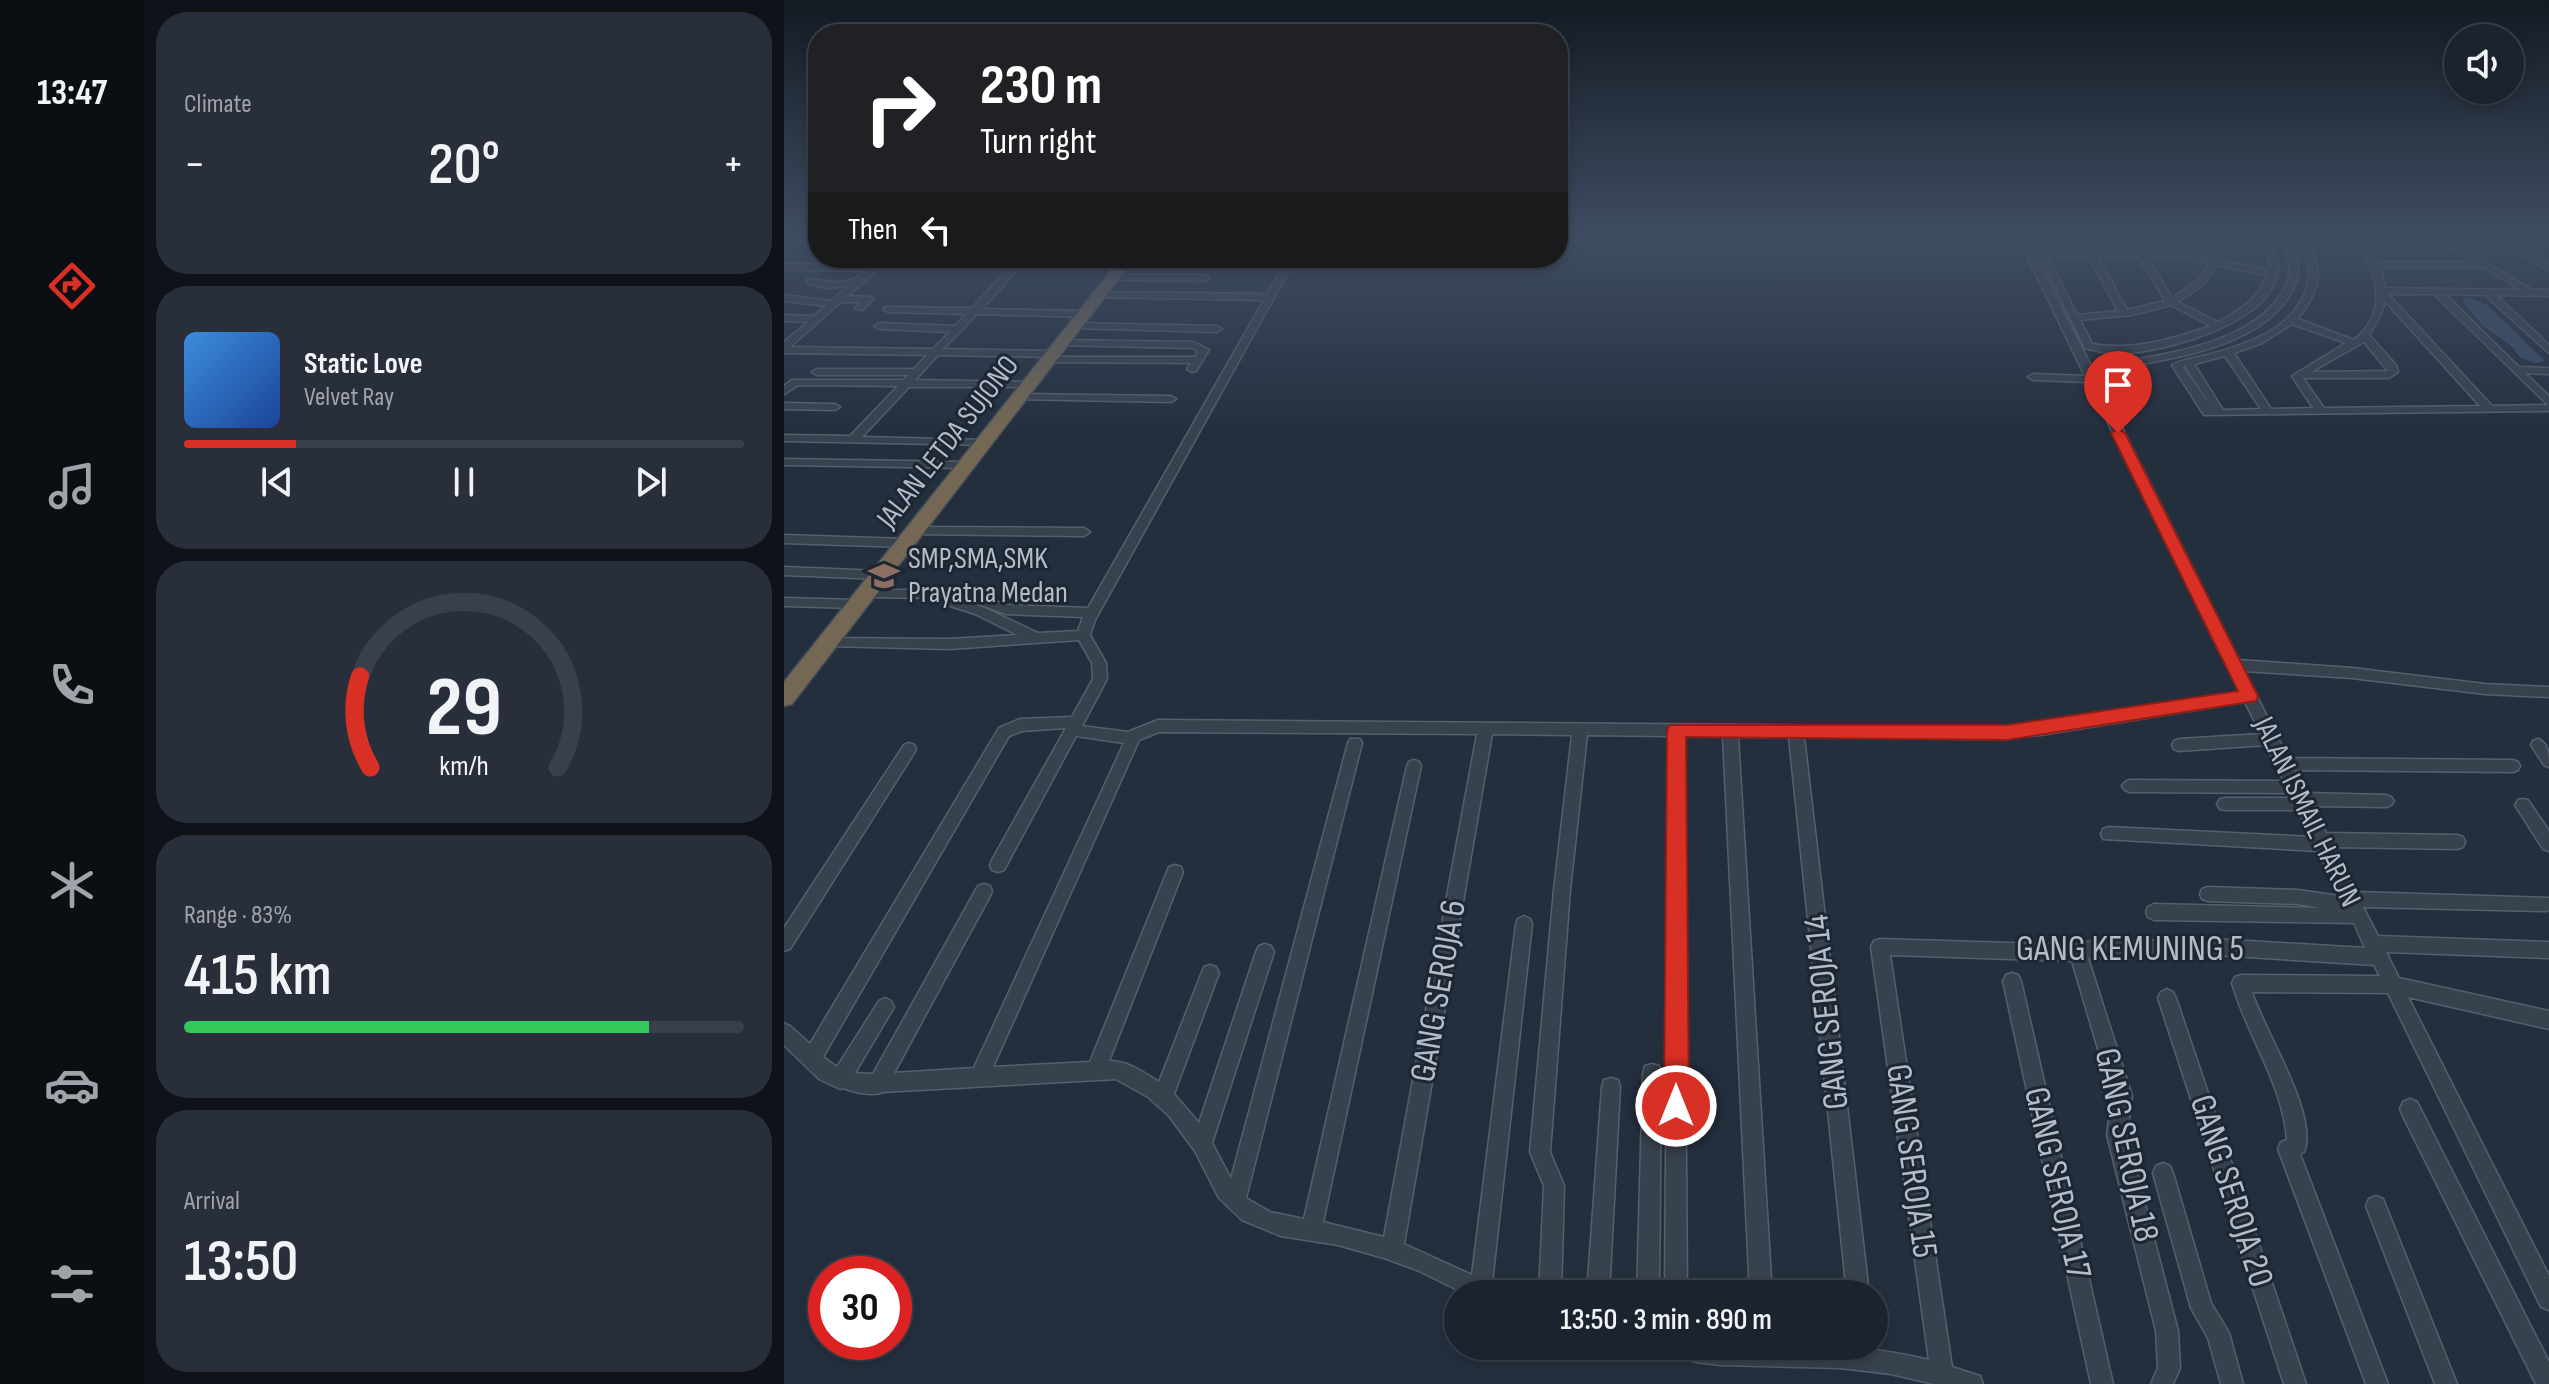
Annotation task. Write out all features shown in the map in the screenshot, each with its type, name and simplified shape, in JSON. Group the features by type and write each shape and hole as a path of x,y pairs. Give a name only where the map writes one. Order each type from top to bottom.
{"highway":[{"name":"JALAN LETDA SUJONO","path":"784,698 1093,303"}],"street":[{"path":"784,348 834,303"},
{"path":"860,308 865,303"},
{"path":"854,439 982,303"},
{"path":"998,865 1102,674 1083,635 1091,613 1268,303"},
{"name":"JALAN ISMAIL HARUN","path":"2054,303 2549,1299"},
{"path":"2067,303 2088,346 2105,350 2169,342 2219,326 2256,303"},
{"path":"2118,303 2124,313"},
{"path":"2075,318 2124,313 2164,303"},
{"path":"2173,303 2219,326"},
{"path":"2033,377 2090,375 2208,345 2239,334 2280,303"},
{"path":"2303,303 2291,320 2257,342 2188,363 2220,413 2489,409 2549,405"},
{"path":"2291,320 2351,342 2360,341 2381,303"},
{"path":"2392,303 2489,409"},
{"path":"2448,303 2549,405"},
{"path":"2498,303 2549,350"},
{"path":"888,309 975,310 1217,329"},
{"path":"784,318 816,319"},
{"path":"879,326 957,329"},
{"path":"2299,375 2402,377 2364,336"},
{"path":"2299,375 2342,351 2351,342"},
{"path":"784,348 1054,353 1194,345 1204,350 1195,364 1054,353"},
{"path":"2228,352 2268,412"},
{"path":"2517,370 2549,371"},
{"path":"817,372 916,372"},
{"path":"2299,375 2298,380 2321,412"},
{"path":"784,391 795,382 906,383 1171,399"},
{"path":"784,406 835,407"},
{"path":"784,438 983,443"},
{"path":"784,462 965,465"},
{"path":"784,539 1084,532"},
{"path":"784,571 880,575"},
{"path":"784,602 963,594 1006,609 1091,613"},
{"path":"863,600 959,603 1034,637"},
{"path":"828,641 949,644 1083,635"},
{"path":"2234,665 2352,673 2485,689 2549,692"},
{"path":"811,1060 1004,732 1020,725 1074,726 1129,738 1158,726 1485,731 2021,732 2249,696"},
{"path":"1676,730 1676,1280"},
{"path":"1730,730 1760,1280"},
{"name":"GANG SEROJA 14","path":"1796,730 1856,1280"},
{"name":"GANG SEROJA 6","path":"1392,1252 1485,731"},
{"path":"1551,1280 1554,1186 1540,1152 1562,890 1580,731"},
{"path":"979,1078 1128,753 1132,741 1129,738"},
{"path":"2179,745 2270,739"},
{"path":"1235,1201 1355,743"},
{"path":"2538,745 2549,761"},
{"path":"784,943 909,749"},
{"path":"2283,764 2513,766"},
{"path":"1311,1232 1414,766"},
{"path":"2130,786 2386,801"},
{"path":"2225,804 2299,797"},
{"path":"2523,805 2549,844"},
{"path":"2109,834 2322,842 2457,842"},
{"path":"1096,1071 1175,872"},
{"path":"877,1085 984,891"},
{"path":"2208,894 2298,897 2354,907"},
{"path":"2154,912 2546,904"},
{"path":"1487,1280 1524,924"},
{"name":"GANG KEMUNING 5","path":"1880,947 2078,953 2087,950 2215,947 2549,950"},
{"name":"GANG SEROJA 15","path":"1880,947 1942,1374"},
{"path":"1202,1144 1265,952"},
{"name":"GANG SEROJA 18","path":"2078,953 2122,1096 2117,1135 2162,1299 2169,1368 2162,1384"},
{"path":"1164,1095 1210,973"},
{"name":"GANG SEROJA 17","path":"2012,981 2102,1384"},
{"path":"2377,1384 2288,1149 2297,1145 2297,1124 2287,1092 2255,1028 2242,982 2393,985 2549,1020"},
{"name":"GANG SEROJA 20","path":"2167,998 2295,1384"},
{"path":"840,1080 885,1007"},
{"path":"784,1032 811,1060 840,1080 877,1085 1116,1070 1134,1076 1164,1095 1202,1144 1224,1191 1251,1214 1392,1252 1461,1280"},
{"path":"1648,1280 1652,1073"},
{"path":"1599,1280 1611,1087"},
{"path":"2410,1109 2548,1384"},
{"path":"2163,1173 2202,1308 2218,1333 2232,1384"},
{"path":"2376,1206 2446,1384"},
{"path":"1888,1359 1972,1384"}],"water":[{"path":"2463,303 2486,304 2545,361 2535,363 2521,358 2510,345 2483,326"}],"place":[{"name":"SMP,SMA,SMK Prayatna Medan","path":"884,576"}],"route":[{"path":"1676,1106 1676,730 2007,733 2249,696 2118,433"}]}
